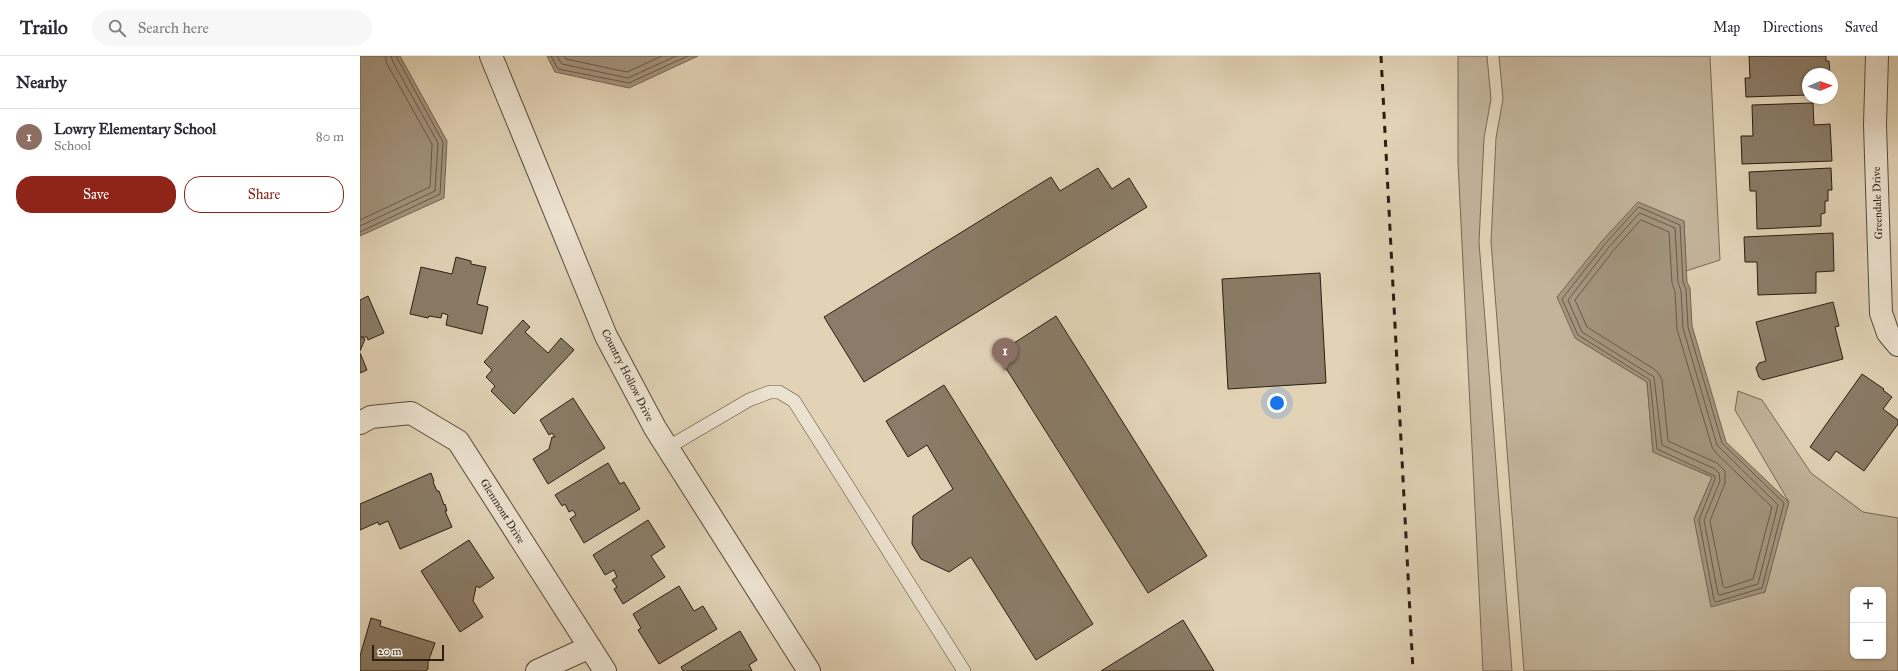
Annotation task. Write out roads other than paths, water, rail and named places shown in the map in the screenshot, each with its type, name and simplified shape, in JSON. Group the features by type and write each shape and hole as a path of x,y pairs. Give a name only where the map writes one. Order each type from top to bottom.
{"street":[{"name":"Country Hollow Drive","path":"491,56 606,336 667,448 809,671"},
{"name":"Greendale Drive","path":"1877,56 1875,125 1881,313 1888,333 1898,345"},
{"name":"Glenmont Drive","path":"360,423 371,418 411,413 458,441 605,671"},
{"path":"537,671 590,647"}],"lane":[{"path":"667,448 755,398 770,392 779,392 794,401 964,671"}],"water":[{"path":"360,56 400,56 447,141 444,198 360,236"},
{"path":"547,56 698,56 629,88 555,72"},
{"path":"1638,202 1684,221 1687,282 1690,288 1692,326 1726,442 1789,502 1765,592 1711,607 1694,519 1712,477 1653,452 1647,382 1575,338 1557,297 1602,241"}],"railway":[{"path":"1381,56 1413,671"}],"place":[{"name":"Lowry Elementary School","path":"1005,371"}]}
